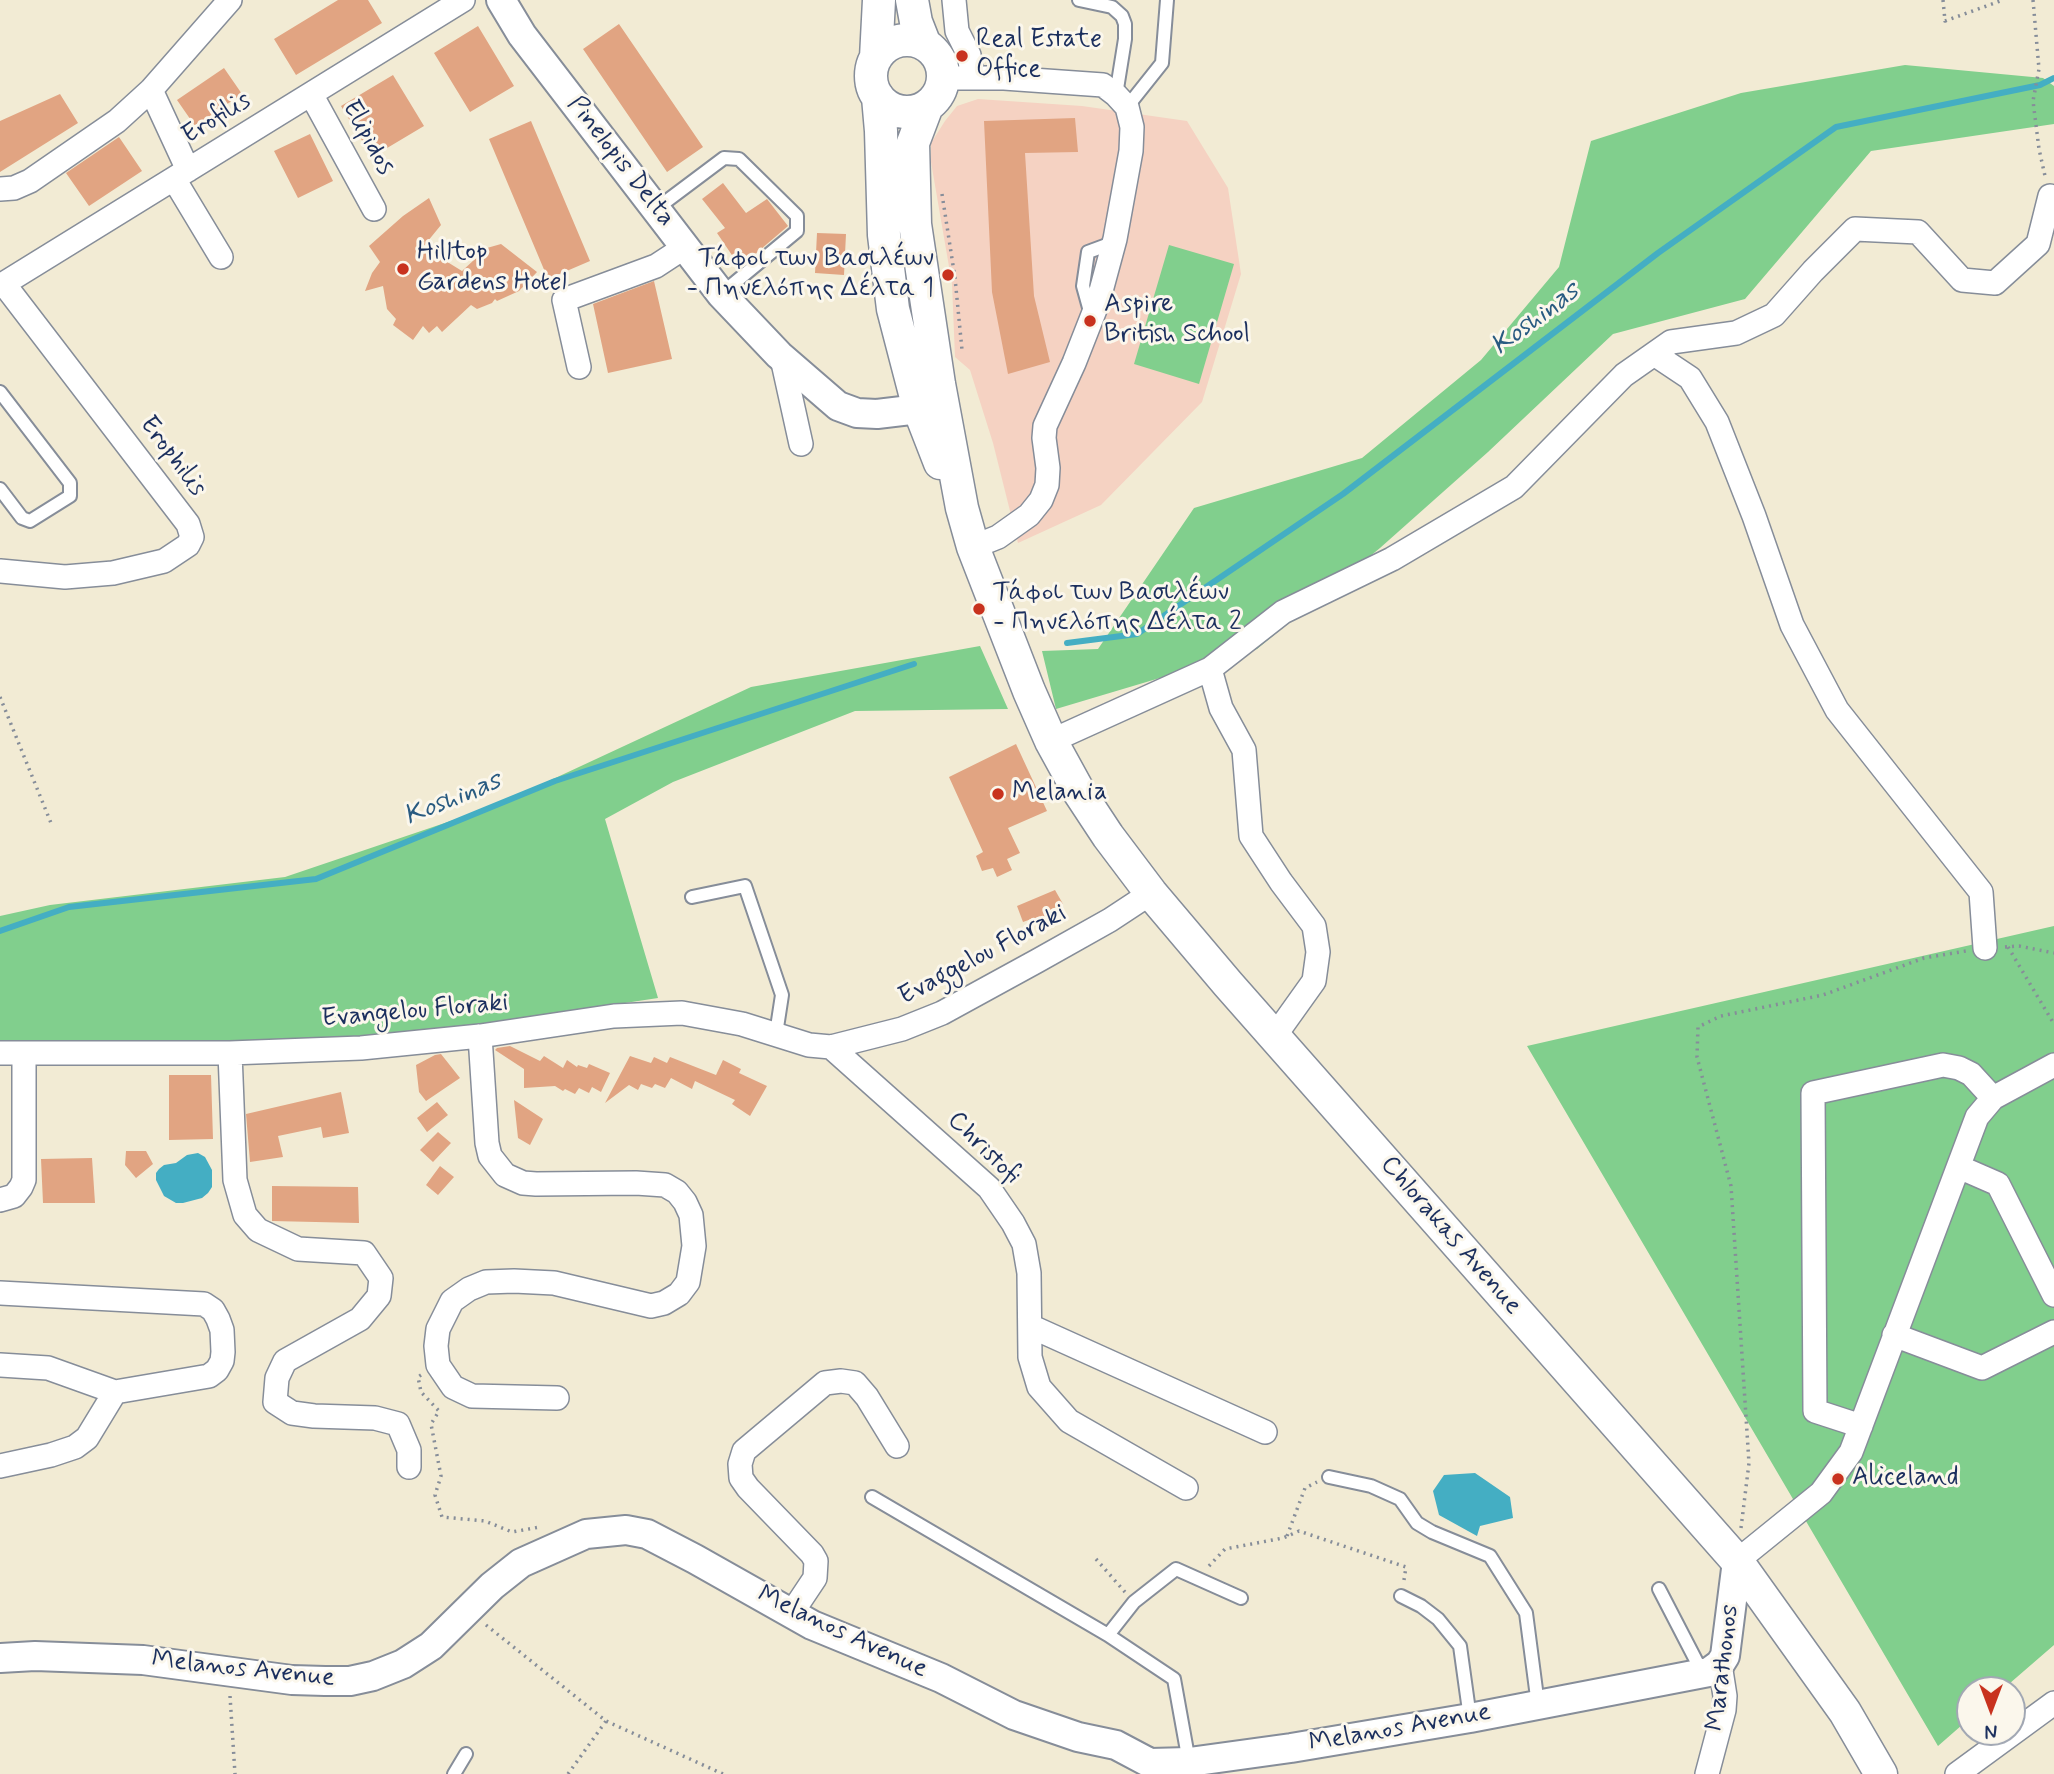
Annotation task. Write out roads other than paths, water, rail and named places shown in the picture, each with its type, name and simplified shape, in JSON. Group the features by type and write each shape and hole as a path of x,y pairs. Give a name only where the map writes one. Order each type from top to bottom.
{"main road":[{"path":"880,0 876,58 871,77 878,97 884,236 893,309 919,409 962,508"},
{"path":"878,97 894,110 917,111 927,106 958,78 925,45 916,22 912,0"},
{"path":"876,58 892,43 914,41 925,45"},
{"path":"927,106 913,143 915,223 939,384 962,508"},
{"name":"Chlorakas Avenue","path":"962,508 974,547 1029,691 1051,741 1079,792 1108,836 1151,892 1274,1037 1737,1562 1845,1712 1881,1774"}],"street":[{"path":"0,189 14,188 30,181 117,121 151,90 230,0"},
{"name":"Erofilis","path":"2,285 463,0"},
{"name":"Pinelopis Delta","path":"501,0 522,35 685,247 722,294 782,358 838,407 857,413 877,414 919,409"},
{"path":"954,0 957,31 969,55 958,78 1103,85 1121,101 1132,127 1132,151 1115,242 1092,318 1045,426 1047,485 1041,500 1029,515 998,537 974,547"},
{"path":"151,90 181,174 221,257"},
{"name":"Elipidos","path":"311,94 374,209"},
{"path":"1051,741 1210,668 1283,612 1392,559 1514,487 1624,375 1671,342 1736,333 1774,315 1854,229 1918,232 1962,280 1995,283 2038,244 2050,196"},
{"path":"579,367 564,300 656,266 685,247"},
{"name":"Erophilis","path":"0,571 65,577 113,573 164,561 188,545 192,537 188,524 2,285"},
{"path":"1654,354 1690,378 1717,422 1793,625 1837,710 1981,892 1996,947"},
{"path":"782,358 801,444"},
{"path":"1210,668 1221,708 1244,750 1251,835 1314,926 1318,952 1314,981 1274,1037"},
{"name":"Evaggelou Floraki","path":"831,1046 902,1029 942,1013 1074,941 1151,892"},
{"name":"Evangelou Floraki","path":"0,1053 230,1053 361,1048 480,1036 614,1016 659,1013 710,1016 810,1045 831,1046"},
{"path":"480,1036 487,1143 490,1156 505,1175 523,1183 536,1184 665,1185 677,1192 691,1215 694,1233 692,1267 688,1282 679,1294 664,1303 651,1306 554,1283 514,1281 486,1283 453,1301 438,1329 436,1346 438,1365 453,1387 472,1396 557,1398"},
{"name":"Christofi","path":"831,1046 989,1188 1024,1244 1029,1273 1030,1357 1039,1387 1069,1421 1186,1488"},
{"path":"0,1200 14,1196 24,1180 24,1053"},
{"path":"230,1053 235,1180 245,1215 258,1230 298,1249 365,1253 381,1278 379,1296 360,1319 285,1361 277,1378 275,1402 292,1413 375,1418 398,1424 409,1450 409,1467"},
{"path":"1861,1426 1815,1411 1814,1093 1943,1065 1971,1074 1993,1098"},
{"path":"1737,1562 1821,1493 1851,1452 1977,1117 1993,1098 2054,1065"},
{"path":"1959,1167 1998,1184 2054,1295"},
{"path":"0,1293 194,1302 213,1310 222,1330 222,1361 217,1370 209,1376 116,1392 48,1368 0,1365"},
{"path":"1030,1326 1265,1432"},
{"path":"1894,1335 1982,1368 2054,1332"},
{"path":"791,1614 815,1578 816,1561 813,1553 741,1478 740,1464 744,1451 825,1383 841,1381 855,1383 867,1397 897,1446"},
{"path":"0,1466 75,1447 87,1438 116,1392"},
{"name":"Melanos Avenue","path":"0,1658 34,1656 143,1660 292,1680 350,1681 373,1676 403,1664 431,1646 521,1563 586,1534 625,1530 647,1534 791,1614 838,1636 942,1678 1014,1714 1046,1727 1116,1745 1150,1763 1189,1762 1291,1748 1538,1705 1711,1669"},
{"name":"Marathonos","path":"1707,1774 1724,1710 1725,1696 1711,1669 1725,1656 1737,1562"},
{"path":"1957,1774 2054,1703"}],"lane":[{"path":"1079,0 1112,6 1122,16 1125,39 1121,101"},
{"path":"1121,101 1162,62 1167,0"},
{"path":"656,209 724,158 732,158 739,159 797,216 797,231 722,294"},
{"path":"0,392 70,483 70,496 30,521 22,518 0,489"},
{"path":"692,897 745,886 782,995 776,1034"},
{"path":"1329,1477 1371,1486 1401,1499 1417,1523 1490,1556 1526,1613 1538,1705"},
{"path":"872,1497 1108,1635 1174,1679 1189,1762"},
{"path":"1108,1635 1134,1602 1176,1569 1241,1598"},
{"path":"1658,1589 1711,1669"},
{"path":"1401,1596 1438,1619 1460,1646 1471,1717"},
{"path":"454,1774 466,1754"}],"water":[{"path":"198,1153 205,1157 212,1170 212,1187 208,1193 202,1198 183,1203 176,1203 164,1196 156,1180 159,1169 164,1165 176,1163 187,1155"},
{"path":"1475,1473 1510,1497 1513,1518 1480,1526 1477,1536 1439,1515 1433,1491 1444,1475"}],"waterway":[{"name":"Koshinas","path":"1067,643 1137,634 1343,494 1658,253 1836,127 2040,85 2054,78"},
{"name":"Koshinas","path":"0,931 69,907 316,879 555,781 914,664"}],"place":[{"name":"Real Estate Office","path":"962,56"},
{"name":"Hilltop Gardens Hotel","path":"403,269"},
{"name":"Τάφοι των Βασιλέων - Πηνελόπης Δέλτα 1","path":"948,275"},
{"name":"Aspire British School","path":"1090,321"},
{"name":"Τάφοι των Βασιλέων - Πηνελόπης Δέλτα 2","path":"979,609"},
{"name":"Melania","path":"998,794"},
{"name":"Aliceland","path":"1838,1479"}]}
